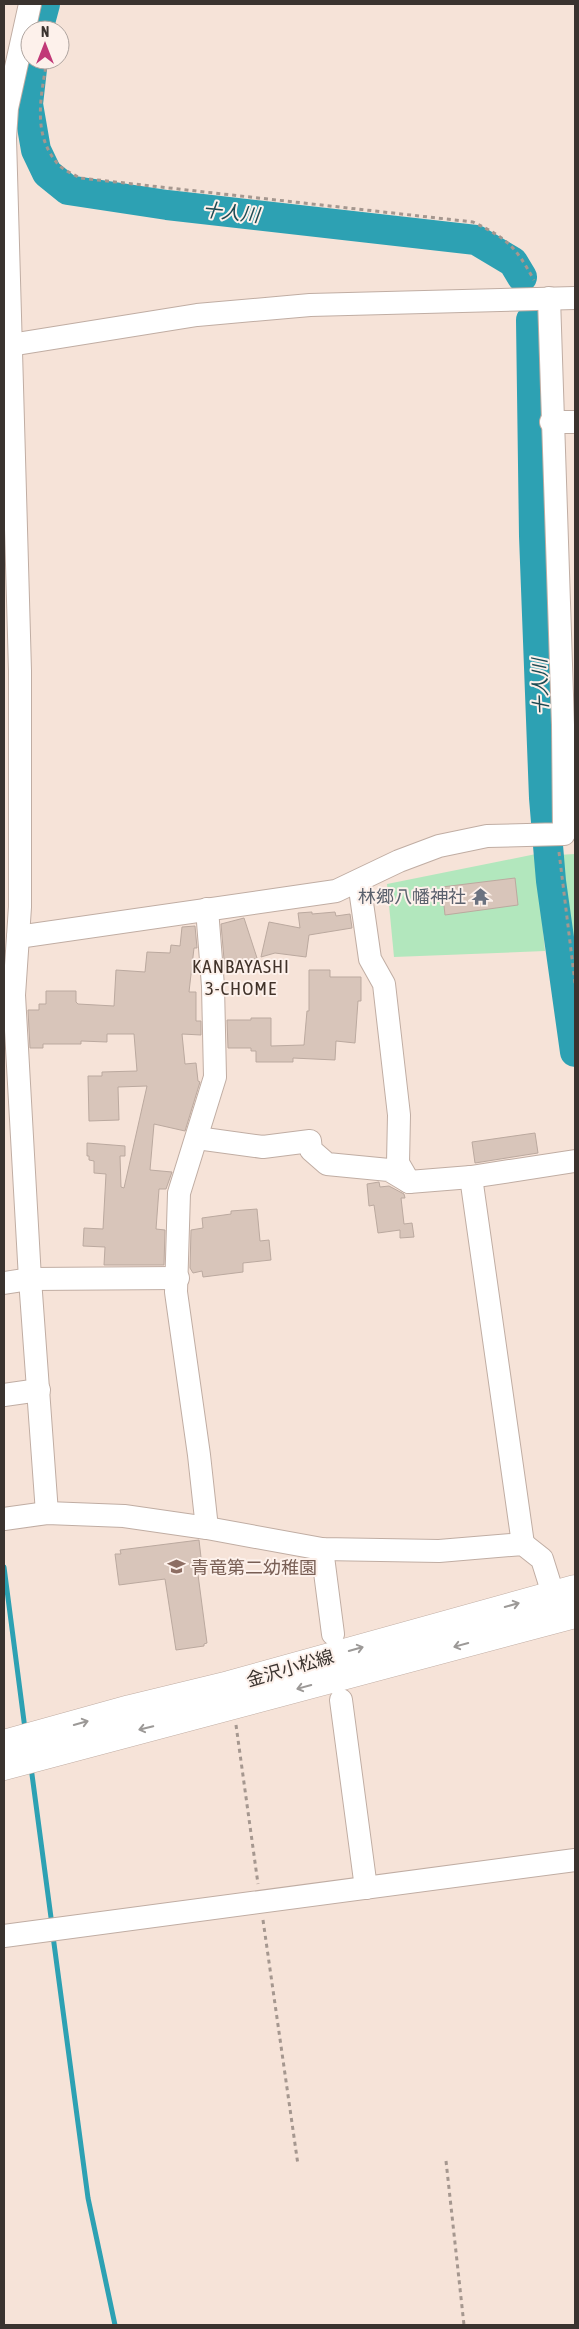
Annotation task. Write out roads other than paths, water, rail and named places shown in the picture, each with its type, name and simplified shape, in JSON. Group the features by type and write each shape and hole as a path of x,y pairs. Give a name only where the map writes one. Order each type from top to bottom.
{"main road":[{"name":"金沢小松線","path":"19,1751 130,1709 229,1685 564,1591"},
{"name":"金沢小松線","path":"19,1751 575,1614"}],"street":[{"path":"30,4 5,108 8,345 20,672 12,908 18,937 14,995 30,1279 47,1513"},
{"path":"18,937 336,891 359,882 399,861 439,846 487,836 556,835 569,725 551,422 549,298"},
{"path":"8,345 197,315 310,305 575,298"},
{"path":"551,422 575,422"},
{"path":"359,882 370,959 384,984 399,1115 398,1163 409,1182"},
{"path":"207,909 213,986 215,1077 179,1193 178,1278 176,1292 200,1455 207,1528"},
{"path":"197,1138 263,1147 310,1141 310,1150 327,1164 389,1170 409,1182 471,1177 575,1161"},
{"path":"471,1177 523,1544"},
{"path":"4,1283 30,1279 178,1278"},
{"path":"4,1395 39,1390"},
{"path":"5,1519 47,1513 124,1516 207,1528 322,1550 439,1551 523,1544 542,1559 564,1591"},
{"path":"322,1550 333,1634"},
{"path":"340,1700 366,1888"},
{"path":"4,1936 575,1860"}],"waterway":[{"name":"十人川","path":"41,20 45,4"},
{"name":"十人川","path":"32,70 28,104 36,150 47,173 68,190 167,205 476,240 513,262 522,277"},
{"name":"十人川","path":"531,320 534,536 544,798 551,881 575,1052"},
{"path":"4,1567 25,1729"},
{"path":"31,1767 52,1925"},
{"path":"53,1936 88,2198 115,2325"}],"place":[{"name":"林郷八幡神社","path":"480,896"},
{"name":"青竜第二幼稚園","path":"177,1567"}],"district":[{"name":"KANBAYASHI 3-CHOME","path":"241,977"}]}
